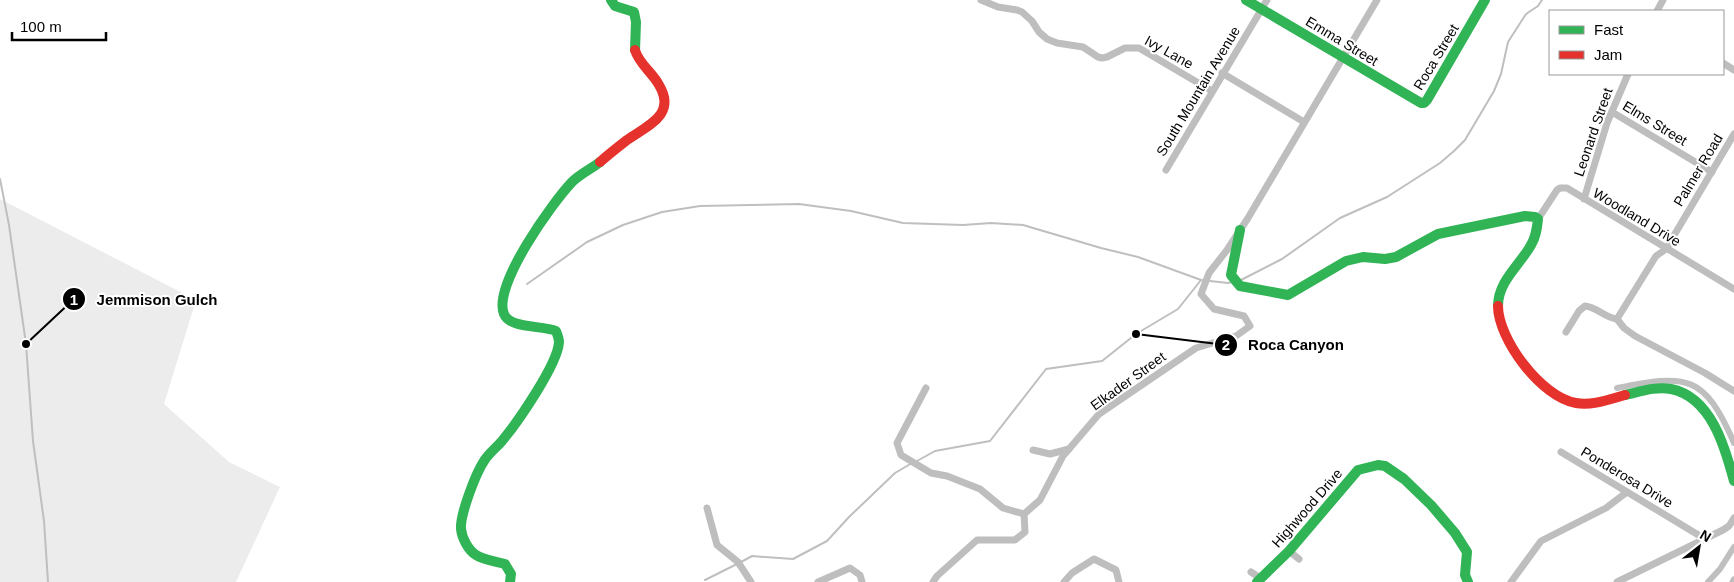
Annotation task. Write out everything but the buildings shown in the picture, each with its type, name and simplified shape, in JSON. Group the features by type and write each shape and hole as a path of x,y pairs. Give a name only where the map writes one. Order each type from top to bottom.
{"street":[{"path":"510,582 511,574 505,564 483,558 470,550 460,530 461,524 480,466 502,441 537,392 560,339 559,333 554,328 521,326 512,323 503,316 501,310 502,295 516,263 562,194 576,178 591,169 633,135 657,121 663,108 664,100 658,81 637,56 635,49 637,23 635,14 615,6 611,0"},
{"name":"Ivy Lane","path":"981,0 998,8 1022,12 1047,39 1057,43 1084,47 1098,57 1102,58 1124,48 1139,48 1212,91"},
{"name":"Emma Street","path":"1246,0 1264,4 1343,58 1424,103"},
{"name":"Elkader Street","path":"1024,514 1040,500 1063,456 1099,414 1196,348 1236,336 1250,326 1244,316 1214,308 1202,294 1209,273 1222,258 1240,230 1377,0"},
{"name":"Roca Street","path":"1424,103 1486,0"},
{"name":"South Mountain Avenue","path":"1166,170 1264,4"},
{"path":"1222,73 1304,122"},
{"name":"Leonard Street","path":"1584,199 1612,112 1628,75"},
{"name":"Elms Street","path":"1612,112 1712,172"},
{"name":"Palmer Road","path":"1617,319 1656,256 1666,249 1731,144 1734,134"},
{"name":"Woodland Drive","path":"1538,219 1560,188 1567,188 1734,289"},
{"path":"1240,230 1231,275 1236,281 1288,295 1339,264 1355,258 1385,259 1396,257 1428,239 1450,231 1525,216 1534,216 1538,219 1536,240 1506,281 1498,297 1498,315 1521,360 1531,373 1551,392 1571,402 1588,403 1661,388 1677,390 1691,397 1702,409 1724,446 1734,481"},
{"path":"1566,332 1579,311 1586,306 1591,307 1608,317 1617,319 1624,328 1635,336 1705,372 1734,391"},
{"path":"926,388 897,443 901,455 931,473 947,476 980,489 1003,508 1024,514 1025,532 1015,540 977,540 937,576 933,582"},
{"path":"1033,450 1050,454 1069,449"},
{"name":"Ponderosa Drive","path":"1561,452 1706,539"},
{"name":"Highwood Drive","path":"1259,580 1289,551 1358,470 1371,465 1384,466 1392,470 1418,492 1462,540 1467,552 1464,570 1467,581"},
{"path":"1511,582 1541,541 1606,508 1627,492"},
{"path":"707,508 717,545 738,562 751,582"},
{"path":"1617,582 1723,530 1734,519"},
{"path":"1289,551 1299,559"},
{"path":"1064,582 1072,573 1094,560 1116,570 1119,582"},
{"path":"818,582 850,568 860,575 862,582"},
{"path":"1251,572 1259,580"}],"shaded area":[{"path":"0,199 196,300 164,404 229,462 280,487 236,582 0,582"}],"waterway":[{"path":"1241,280 1282,259 1340,218 1387,197 1440,163 1454,151 1465,140 1494,91 1501,74 1508,42 1526,14 1538,6 1542,0"},
{"path":"0,179 9,225 26,344 33,441 44,521 48,582"},
{"path":"527,284 587,242 623,225 662,212 700,206 799,204 851,211 903,223 1023,225 1138,257 1201,280"},
{"path":"917,461 935,451 990,441 1046,369 1102,361 1136,334 1178,309 1201,280 1232,282"},
{"path":"1617,388 1661,381 1677,381 1690,384 1713,403 1734,443"},
{"path":"741,562 752,556 793,559 827,541 895,473 912,463"},
{"path":"1708,582 1720,569 1734,547"},
{"path":"705,580 737,564"}],"traffic: fast":[{"path":"611,0 615,6 634,12 636,22 635,50"},
{"path":"1246,0 1421,103 1427,100 1485,0"},
{"path":"510,582 511,574 505,564 479,557 468,547 464,540 461,522 469,494 484,461 509,432 536,393 552,364 559,342 556,331 519,324 507,319 504,314 503,301 507,284 515,265 539,225 572,182 600,162"},
{"path":"1240,230 1231,275 1240,286 1288,295 1346,261 1363,257 1385,259 1396,257 1438,234 1525,216 1535,217 1538,219 1534,239 1506,281 1499,297 1498,306"},
{"path":"1625,395 1665,388 1685,394 1696,402 1706,413 1721,439 1734,481"},
{"path":"1257,582 1289,551 1358,470 1378,465 1385,466 1404,479 1431,505 1455,533 1467,552 1465,575 1468,582"}],"traffic: jam":[{"path":"600,162 627,140 651,124 662,112 664,95 656,80 639,60 635,50"},
{"path":"1498,306 1505,334 1513,350 1524,365 1549,390 1563,398 1582,404 1601,402 1625,395"}],"place":[{"name":"Roca Canyon","path":"1136,334"},
{"name":"Jemmison Gulch","path":"26,344"}]}
